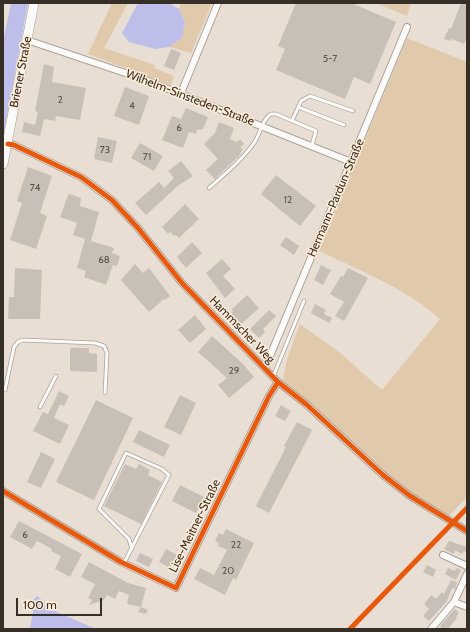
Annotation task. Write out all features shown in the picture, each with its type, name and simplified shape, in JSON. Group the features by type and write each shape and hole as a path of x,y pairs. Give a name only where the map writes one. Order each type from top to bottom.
{"street":[{"name":"Briener Straße","path":"3,164 34,3"},
{"path":"181,93 218,3"},
{"name":"Hermann-Pardun-Straße","path":"265,368 407,27"},
{"name":"Wilhelm-Sinsteden-Straße","path":"27,40 181,93 351,162"},
{"name":"Hammscher Weg","path":"8,144 14,145 81,177 112,200 138,228 182,283 278,382 306,404 384,475 410,496 467,531"},
{"name":"Lise-Meitner-Straße","path":"3,492 124,563 176,588 278,382"},
{"path":"443,555 467,566"},
{"path":"431,629 454,602 467,574"},
{"path":"454,602 467,608"}],"lane":[{"path":"292,121 301,101 310,96 354,111"},
{"path":"298,107 344,125"},
{"path":"209,188 245,154 260,134 266,118 271,114 316,131 312,145"},
{"path":"273,377 304,301"},
{"path":"3,389 5,390 14,347 18,342 23,340 94,343 102,344 106,349 105,394"},
{"path":"40,407 56,376"},
{"path":"124,563 132,549 170,475 162,469 126,453 99,509 129,539 132,549"}],"shaded area":[{"path":"112,3 128,3 104,48 155,65 154,68 174,76 171,85 88,54"},
{"path":"181,3 212,3 191,53 169,47 182,38 185,22 179,9"},
{"path":"375,3 411,3 407,16"},
{"path":"407,38 467,62 467,497 448,517 416,497 379,468 283,380 287,359 300,324 339,352 382,390 440,319 413,298 398,289 319,251"}],"water":[{"path":"11,3 28,3 3,137 3,43"},
{"path":"138,3 169,3 179,9 185,22 182,38 169,47 156,49 129,42 122,33"},
{"path":"37,596 57,612 96,629 30,629 33,600"}],"building":[{"path":"296,3 351,3 396,22 370,84 354,77 345,99 276,70 285,49 278,46"},
{"path":"461,3 467,3 467,38 464,44 452,39 451,41 444,39 449,28 451,29"},
{"path":"171,49 181,53 174,70 164,66"},
{"path":"44,64 54,67 52,82 86,88 80,120 56,116 55,121 44,119 40,136 22,132 24,122 35,125 38,112 35,111"},
{"path":"125,87 149,96 139,125 114,116"},
{"path":"186,108 208,117 203,129 197,130 196,134 189,132 183,148 162,140 172,116 181,119"},
{"path":"219,122 234,128 230,139 237,142 240,139 244,144 240,147 243,150 240,153 241,154 215,179 206,170 218,159 204,144 215,133"},
{"path":"98,137 117,141 112,163 94,159"},
{"path":"140,143 163,156 154,171 131,158"},
{"path":"181,161 193,176 179,185 146,215 135,203 159,182 164,188 174,178 168,171"},
{"path":"28,167 52,176 40,213 47,216 36,249 10,240 22,203 17,201"},
{"path":"276,175 316,206 300,226 261,194"},
{"path":"70,194 81,198 80,206 99,212 91,241 114,248 112,253 120,256 117,266 113,265 106,285 84,277 86,271 77,268 85,239 73,235 77,223 60,217 68,195"},
{"path":"185,204 199,219 179,238 170,232 168,234 162,227"},
{"path":"286,237 299,246 294,255 280,245"},
{"path":"192,242 202,253 186,268 177,257"},
{"path":"222,259 231,269 223,276 235,289 225,298 206,273"},
{"path":"135,264 143,273 149,268 170,296 165,300 164,299 149,312 121,280"},
{"path":"321,265 331,270 323,285 314,280"},
{"path":"15,268 42,270 40,319 8,319 9,297 14,297"},
{"path":"348,268 368,278 344,321 335,316 344,302 330,294 341,276 343,277"},
{"path":"247,295 259,308 240,325 230,315 233,311 232,309"},
{"path":"315,304 326,310 324,314 332,318 329,323 311,313"},
{"path":"269,310 276,316 263,329 265,332 259,338 250,329"},
{"path":"195,315 206,329 190,343 178,330"},
{"path":"212,336 243,364 254,377 229,398 218,385 227,378 198,352"},
{"path":"70,348 89,348 89,353 97,354 97,372 70,371"},
{"path":"59,391 69,396 64,406 60,404 54,418 69,425 60,444 33,431 43,412 48,414"},
{"path":"180,395 196,403 181,435 164,427"},
{"path":"96,400 133,418 94,500 56,482"},
{"path":"281,405 291,411 285,421 275,416"},
{"path":"297,422 312,430 269,513 256,506"},
{"path":"139,430 170,445 164,457 133,442"},
{"path":"41,452 55,459 41,488 27,482"},
{"path":"125,464 136,469 139,464 150,470 148,475 162,482 141,524 104,506"},
{"path":"180,485 204,497 196,513 172,501"},
{"path":"19,521 82,554 70,577 55,569 61,556 51,551 52,549 37,541 32,549 10,537"},
{"path":"226,529 254,543 236,580 233,578 225,595 194,579 200,568 214,575 227,550 218,546 219,543 215,541 219,533 223,535"},
{"path":"449,541 467,547 467,552 464,551 462,554 455,550 454,554 444,549"},
{"path":"166,549 177,555 170,568 159,562"},
{"path":"140,553 153,559 149,567 136,561"},
{"path":"89,562 128,583 146,588 141,607 127,604 129,595 119,591 115,599 107,595 104,600 89,605 92,600 88,598 95,584 81,577"},
{"path":"427,565 436,570 433,577 423,572"},
{"path":"448,568 455,571 456,568 461,570 456,580 445,574"},
{"path":"451,580 457,582 455,589 452,588 447,601 429,621 423,616 429,609 424,604 431,595 436,599 442,592 444,594"},
{"path":"141,607 148,610 146,614 138,612"},
{"path":"455,609 459,613 456,617 457,618 448,629 443,629 440,626"}],"cycle path":[{"path":"8,144 14,145 81,177 112,200 138,228 182,283 278,382 306,404 383,475 410,496 467,531"},
{"path":"3,491 121,562 176,588 269,396 278,382"},
{"path":"350,629 467,508"}]}
